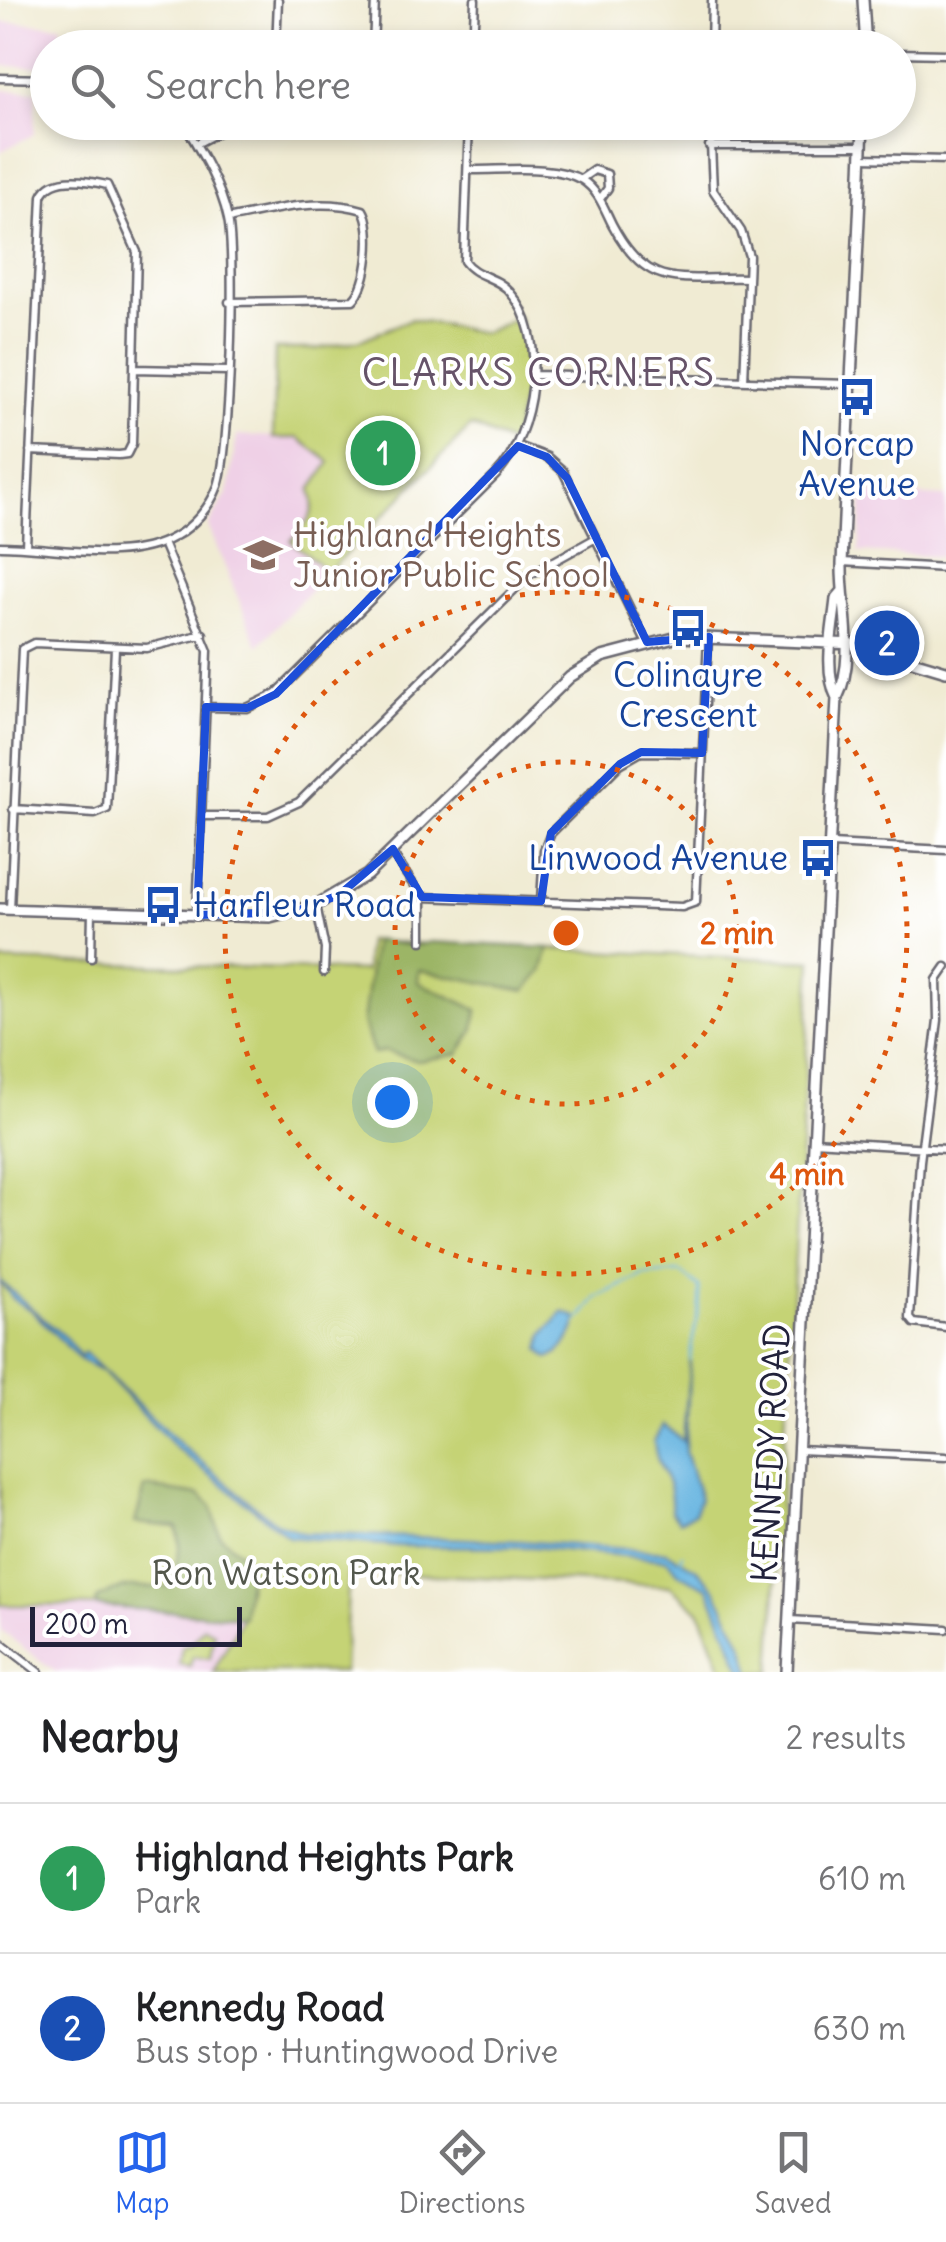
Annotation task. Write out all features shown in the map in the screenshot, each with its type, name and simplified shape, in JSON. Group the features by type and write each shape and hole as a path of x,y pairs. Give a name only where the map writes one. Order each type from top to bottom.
{"main road":[{"path":"863,0 865,30"},
{"name":"KENNEDY ROAD","path":"787,1672 837,698 842,686 846,600 842,592 842,562 862,140"},
{"name":"KENNEDY ROAD","path":"837,698 831,686 832,642 836,599 842,592"},
{"path":"5,909 270,917 316,905 367,876 570,677 602,657 646,642 708,637 844,643 946,672"}],"street":[{"path":"277,30 278,0"},
{"path":"374,30 375,0"},
{"path":"474,30 475,0"},
{"path":"711,30 712,0"},
{"path":"916,53 946,54"},
{"path":"0,78 30,79"},
{"path":"0,546 116,551 163,542 194,522 219,484 225,446 228,219 194,140"},
{"path":"196,144 204,140"},
{"path":"206,707 246,708 276,694 505,466 518,446 536,375 516,300 501,283 472,271 464,262 469,140"},
{"path":"710,140 713,190 744,237 748,278 744,381"},
{"path":"710,146 862,152 946,160"},
{"path":"468,170 558,173 581,179 600,199 628,254 650,272 748,278"},
{"path":"581,179 594,170 607,174 608,188 600,199"},
{"path":"26,546 30,451 41,201 49,184 97,182 107,185 115,195 137,252 132,444 127,454 30,451"},
{"path":"228,219 294,206 346,207 363,210 369,226 363,286 353,300 229,302"},
{"path":"134,368 226,371"},
{"path":"536,375 850,384"},
{"path":"518,446 559,466 646,642"},
{"path":"201,816 268,816 299,802 528,574 596,538"},
{"path":"163,542 203,634 209,660 196,914"},
{"path":"842,562 946,568"},
{"path":"5,909 14,809 20,652 34,643 147,648 203,634"},
{"path":"422,897 682,907 696,902 708,637"},
{"path":"14,809 96,814 107,808 115,648"},
{"path":"541,901 544,850 552,832 620,764 640,752 702,753"},
{"path":"830,844 946,850"},
{"path":"390,852 422,897 422,941"},
{"path":"316,905 325,949 324,972"},
{"path":"91,958 92,912"},
{"path":"946,967 937,980 936,1048 922,1148 910,1318 914,1324 946,1326"},
{"path":"814,1141 946,1148"},
{"path":"799,1450 946,1457"},
{"path":"790,1620 946,1629"},
{"path":"0,1642 39,1672"}],"highlighted area":[{"path":"518,446 547,457 567,478 647,642 709,637 702,753 641,752 620,764 551,833 541,901 422,897 393,849 339,895 294,912 197,915 206,707 247,708 276,694"}],"shaded area":[{"path":"0,22 61,25 61,30 30,30 30,67 0,66"},
{"path":"0,90 30,91 30,136 0,152"},
{"name":"Highland Heights Junior Public School","path":"237,435 298,438 330,462 325,505 291,541 328,572 258,646 208,526 228,492"},
{"path":"863,492 946,497 946,557 859,552"},
{"path":"0,1605 96,1606 243,1617 213,1672 56,1672 1,1631"}],"green space":[{"path":"519,317 528,376 512,444 471,426 328,572 291,541 310,518 311,490 330,462 298,438 273,438 275,349 316,349 361,340 411,319 484,333"},
{"path":"374,940 414,946 431,942 549,948 542,972 525,991 419,970 418,982 478,1010 473,1032 458,1054 418,1061 385,1051 374,1054 363,1022"},
{"name":"Ron Watson Park","path":"367,941 812,961 771,1672 723,1672 700,1612 670,1586 349,1571 344,1672 213,1672 242,1617 96,1606 0,1605 0,961 365,971"},
{"path":"145,1487 200,1495 211,1505 220,1536 243,1554 250,1566 243,1617 96,1606 97,1599 118,1590 171,1586 180,1545 177,1527 135,1523"},
{"path":"204,1627 214,1633 210,1658 193,1656 190,1666 179,1664 182,1646 191,1644"}],"water":[{"path":"0,1281 67,1339 81,1357 84,1352 180,1444 277,1523 302,1533 522,1541 667,1552 698,1570 715,1589 744,1647 751,1672 743,1672 708,1588 680,1574 667,1560 533,1547 398,1546 289,1537 176,1448 101,1370 80,1360 32,1311 14,1300"},
{"path":"563,1312 576,1317 575,1328 563,1347 548,1358 540,1350 543,1335"},
{"path":"690,1360 685,1452 700,1499 694,1513 680,1521 671,1512 670,1490 654,1441 663,1425 683,1441"}],"waterway":[{"path":"578,1321 597,1297 643,1275 680,1272 699,1287 690,1360"},
{"path":"680,1562 682,1554"}],"place":[{"name":"Norcap Avenue","path":"857,397"},
{"name":"Highland Heights Park","path":"383,453"},
{"name":"Highland Heights Junior Public School","path":"263,555"},
{"name":"Colinayre Crescent","path":"688,628"},
{"name":"Kennedy Road","path":"887,643"},
{"name":"Linwood Avenue","path":"818,858"},
{"name":"Harfleur Road","path":"163,905"}],"district":[{"name":"CLARKS CORNERS","path":"539,373"}]}
